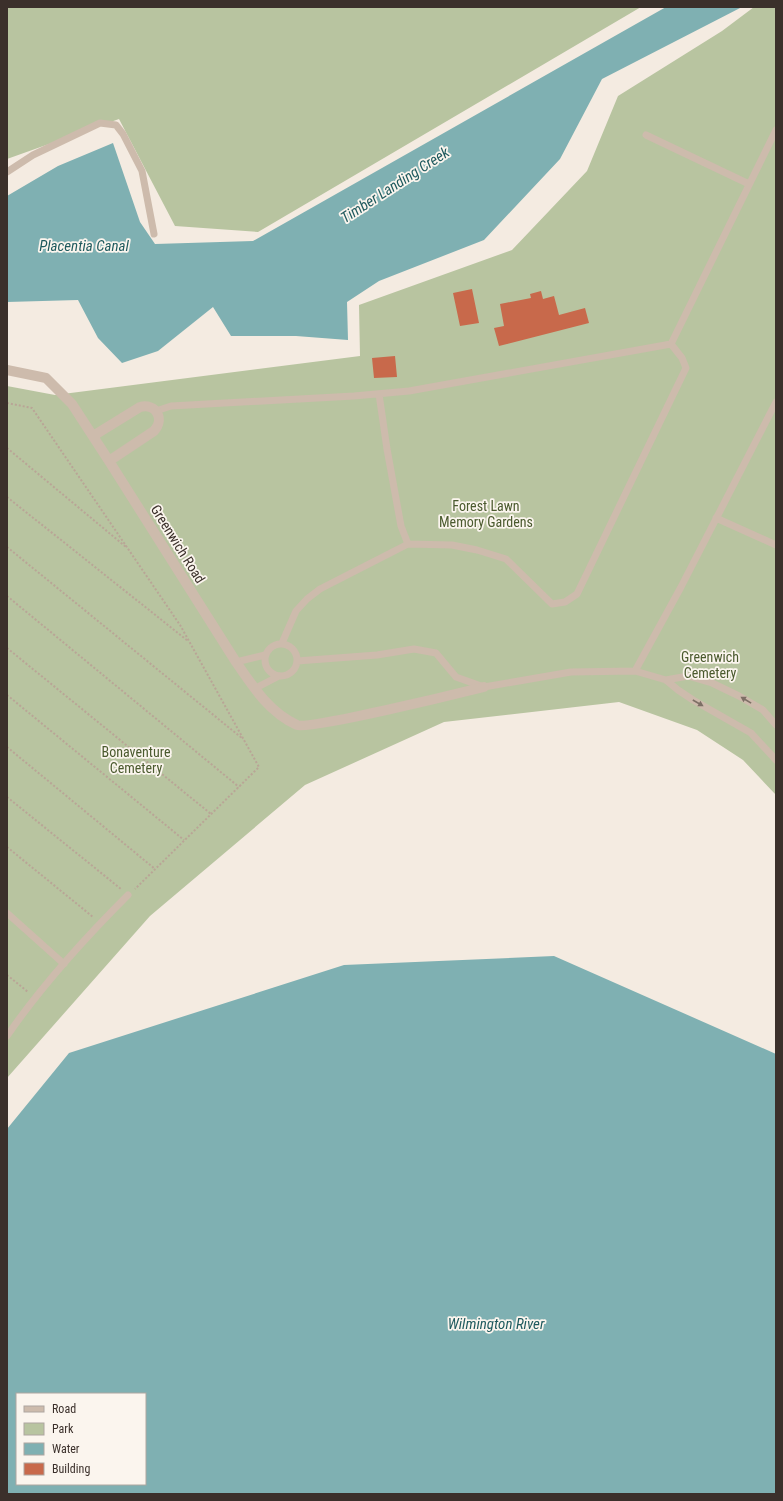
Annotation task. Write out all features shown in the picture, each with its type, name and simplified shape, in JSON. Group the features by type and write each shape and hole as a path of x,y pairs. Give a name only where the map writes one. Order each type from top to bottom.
{"street":[{"name":"Greenwich Road","path":"7,370 46,378 72,404 236,662 254,689 273,710 298,726 328,722 484,687"},
{"path":"93,436 140,406 149,406 156,411 159,419 157,428 109,461"}],"lane":[{"path":"7,172 33,155 100,123 116,125 126,140 142,171 154,234"},
{"path":"671,344 776,130"},
{"path":"646,135 749,184"},
{"path":"156,411 172,406 409,391 671,344"},
{"path":"282,643 296,612 307,599 320,589 408,544 452,545 478,550 506,559 552,604 565,602 578,594 686,368 682,358 671,344"},
{"path":"379,394 401,526 408,544"},
{"path":"635,671 681,587 776,402"},
{"path":"716,518 776,545"},
{"path":"254,689 279,676 287,674 296,667 296,653 292,648 282,643 272,646 265,655 264,661 267,669 279,676"},
{"path":"297,661 377,655 414,649 436,653 456,677 484,687 571,672 635,671 666,680 693,700 751,733 776,760"},
{"path":"236,662 265,655"},
{"path":"666,680 688,676 712,683 739,696 762,710 776,725"},
{"path":"7,1036 35,998 87,937 128,895"},
{"path":"7,914 64,964"}],"path":[{"path":"7,403 32,408 180,625 259,767 128,895 7,797"},
{"path":"7,448 128,549"},
{"path":"7,497 189,642"},
{"path":"7,547 244,740"},
{"path":"7,596 239,787"},
{"path":"7,648 211,814"},
{"path":"7,696 184,840"},
{"path":"7,747 155,869"},
{"path":"7,846 100,923"},
{"path":"7,975 35,998"}],"green space":[{"path":"7,7 641,7 258,232 175,226 119,119 7,159"},
{"name":"Forest Lawn Memory Gardens","path":"754,7 776,7 776,795 743,760 697,730 619,702 444,722 305,785 150,916 7,1078 7,386 55,395 360,356 359,305 512,250 587,171 618,96 722,31"}],"water":[{"path":"666,7 742,7 602,79 560,159 484,240 379,281 347,302 348,340 296,336 231,336 213,307 158,351 122,363 98,338 78,300 7,302 7,196 58,166 113,143 140,222 155,244 253,241"},
{"name":"Wilmington River","path":"554,956 776,1054 776,1494 7,1494 7,1129 69,1053 344,965"}],"building":[{"path":"472,289 479,323 460,326 453,293"},
{"path":"541,291 543,299 554,296 559,315 585,308 589,323 499,346 494,328 504,326 500,304 531,298 530,294"},
{"path":"395,356 397,377 374,378 372,358"}],"water label":[{"name":"Timber Landing Creek","path":"395,185"},
{"name":"Placentia Canal","path":"84,246"}],"park label":[{"name":"Greenwich Cemetery","path":"710,666"},
{"name":"Bonaventure Cemetery","path":"136,760"}]}
